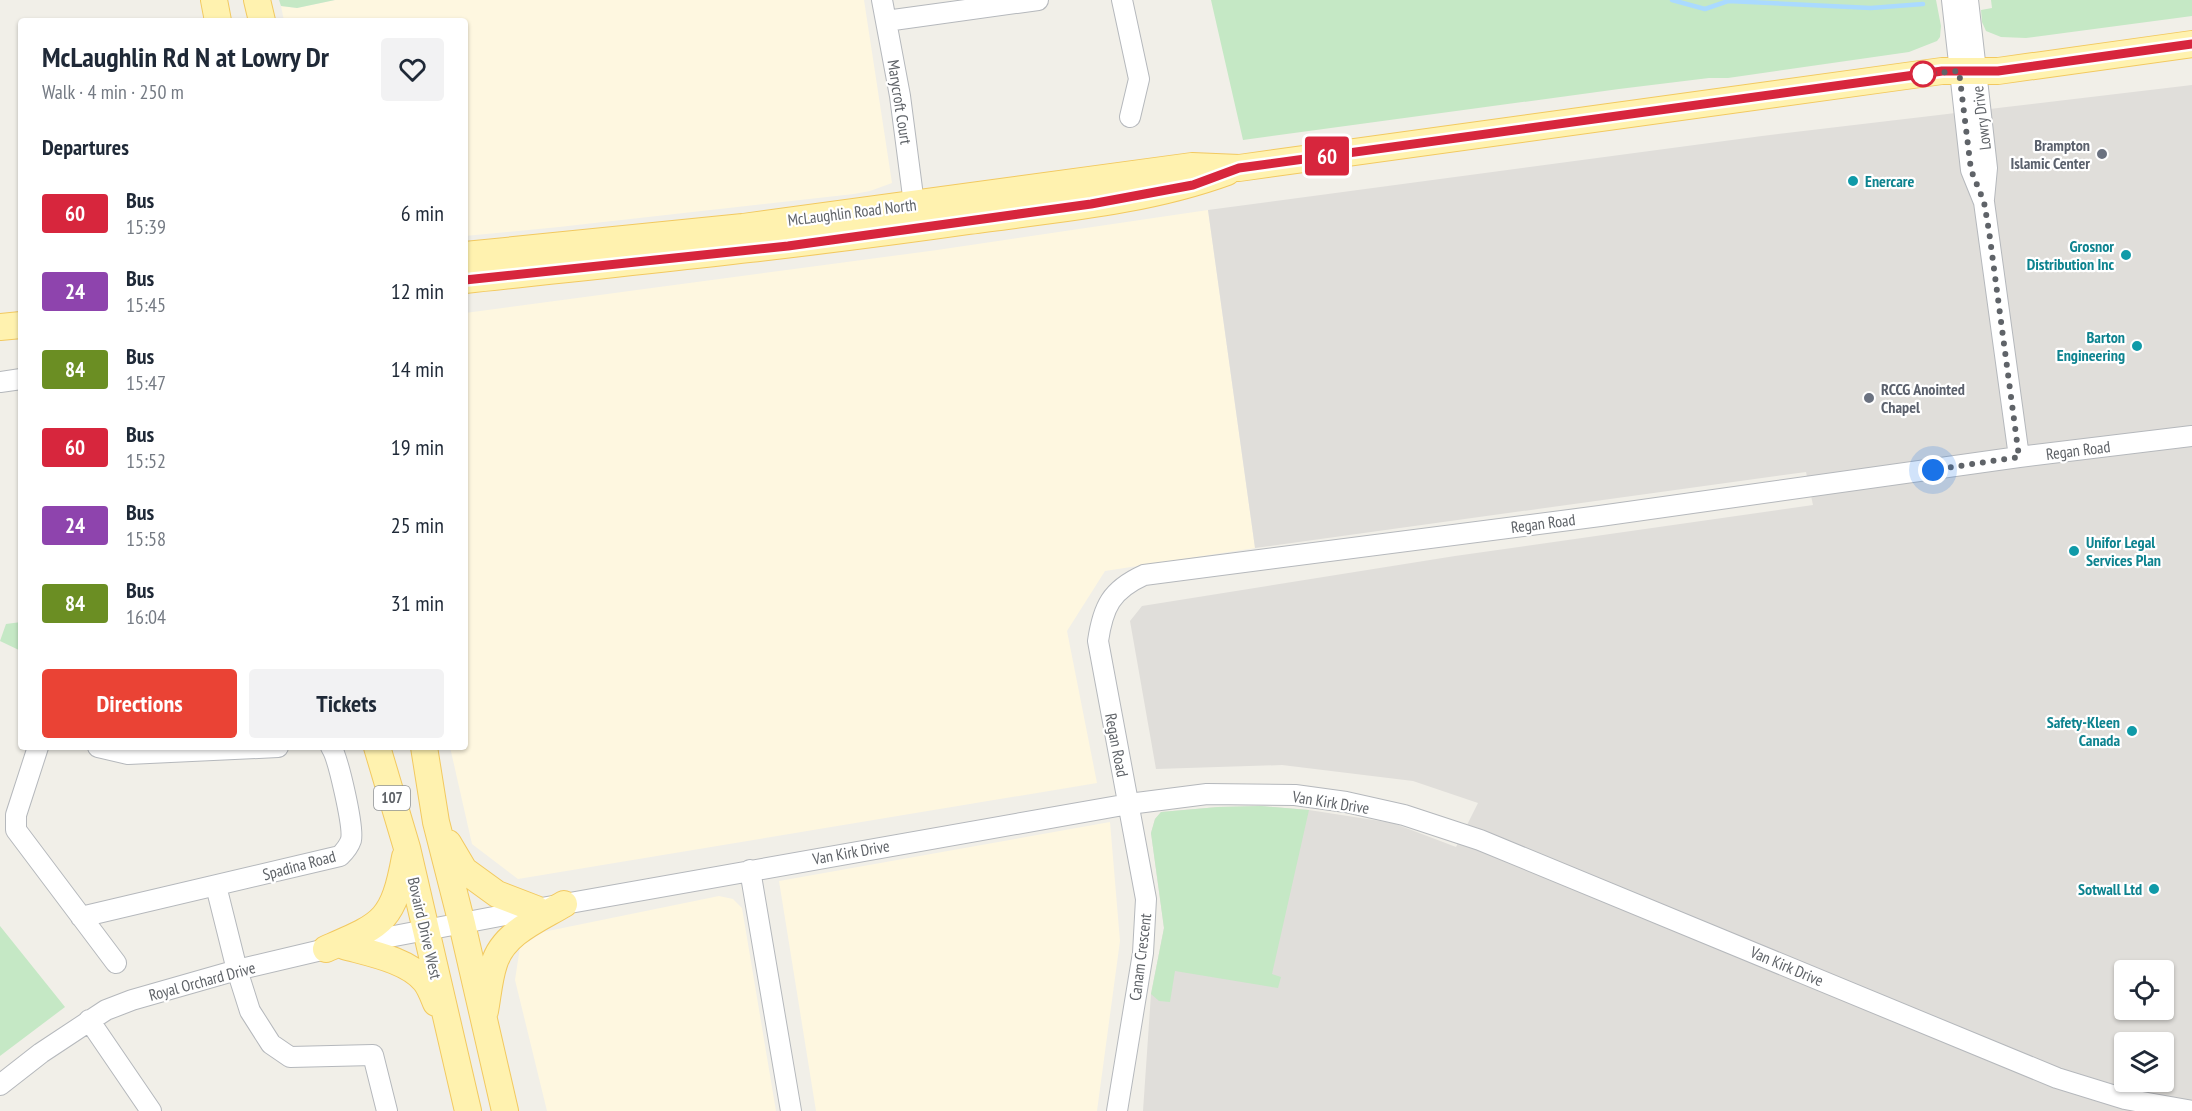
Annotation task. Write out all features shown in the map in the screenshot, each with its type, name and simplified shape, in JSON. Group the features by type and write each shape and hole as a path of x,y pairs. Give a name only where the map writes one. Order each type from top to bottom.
{"main road":[{"path":"213,0 217,18"},
{"path":"257,0 261,18"},
{"name":"McLaughlin Road North","path":"468,255 685,232 914,204 1192,166 1239,168 1942,71 1998,71 2192,44"},
{"name":"McLaughlin Road North","path":"468,280 788,246 1091,204 1193,185 1239,168"},
{"path":"652,260 685,232"},
{"path":"0,327 18,325"},
{"name":"Bovaird Drive West","path":"378,750 407,848 468,1111"},
{"name":"107","path":"424,750 436,822 505,1111"},
{"path":"436,822 464,870 497,894 536,909"},
{"path":"335,948 371,929 384,918 398,893 407,848"},
{"path":"483,1020 498,954 517,932 564,904"},
{"path":"335,948 387,957 426,981 447,1025"}],"street":[{"name":"Marycroft Court","path":"882,0 900,96 914,204"},
{"path":"886,21 1038,0"},
{"path":"1122,0 1139,79 1130,117"},
{"path":"1952,0 1968,71"},
{"path":"1968,0 1968,71"},
{"name":"Lowry Drive","path":"1968,71 1987,168 1984,202 2019,457"},
{"path":"0,382 18,380"},
{"name":"Regan Road","path":"1129,804 1098,641 1102,616 1113,595 1131,581 1144,575 1600,516 2019,457 2192,436"},
{"path":"37,750 16,816 16,830 116,963"},
{"path":"108,750 134,754 216,750"},
{"name":"Spadina Road","path":"81,917 334,858 345,851 351,838 351,832 337,758 332,750"},
{"name":"Van Kirk Drive","path":"426,931 750,870 1129,804 1207,794 1295,795 1346,802 1418,818 1480,840 2057,1078 2125,1099 2192,1110"},
{"name":"Canam Crescent","path":"1117,1111 1143,953 1146,899 1129,804"},
{"path":"750,870 791,1111"},
{"path":"216,885 237,970 250,1011 271,1044 290,1056 373,1055 387,1111"},
{"name":"Royal Orchard Drive","path":"0,1085 40,1053 89,1020 106,1010 132,1000 237,970 426,931"},
{"path":"89,1020 151,1111"}],"shaded area":[{"path":"335,0 864,0 892,183 854,194 468,236 468,18 283,18 281,6 297,8"},
{"path":"2192,85 2192,1111 1143,1111 1151,994 1164,928 1151,833 1155,819 1161,812 1261,806 1309,810 1393,823 1456,847 1478,803 1413,781 1282,765 1156,769 1130,621 1142,606 1455,556 1813,505 1806,472 1255,548 1208,210 1762,136"},
{"path":"1208,210 1255,548 1105,571 1067,631 1097,783 518,879 472,844 451,750 468,750 468,313 937,250"},
{"path":"1110,822 1120,941 1097,1111 816,1111 779,881"},
{"path":"719,896 733,899 742,908 776,1111 547,1111 515,980 520,947 543,932"}],"green space":[{"path":"279,0 335,0 297,8 281,6"},
{"path":"1211,0 1936,0 1941,26 1940,37 1937,41 1909,52 1728,78 1709,78 1619,89 1243,140"},
{"path":"1991,0 2192,0 2192,16 2026,38 2001,37 1986,31 1982,22 1981,10 1992,8"},
{"path":"18,622 18,650 0,641 6,624"},
{"path":"1261,806 1309,810 1272,974 1281,977 1278,988 1175,971 1170,1002 1159,1001 1151,994 1164,928 1151,833 1155,819 1161,812"},
{"path":"0,926 65,1007 0,1056"}],"waterway":[{"path":"1672,0 1705,9 1728,1 1871,8 1923,4"}],"bus line":[{"name":"60","path":"468,280 788,246 950,224 1091,204 1193,185 1239,168 1942,71 1998,71 2192,44"}],"place":[{"name":"Brampton Islamic Center","path":"2102,154"},
{"name":"Enercare","path":"1853,181"},
{"name":"Grosnor Distribution Inc","path":"2126,255"},
{"name":"Barton Engineering","path":"2137,346"},
{"name":"RCCG Anointed Chapel","path":"1869,398"},
{"name":"Unifor Legal Services Plan","path":"2074,551"},
{"name":"Safety-Kleen Canada","path":"2132,731"},
{"name":"Sotwall Ltd","path":"2154,889"}],"route":[{"path":"1923,74 1959,71 1971,170 1984,202 1989,231 2019,457 1933,470"}]}
